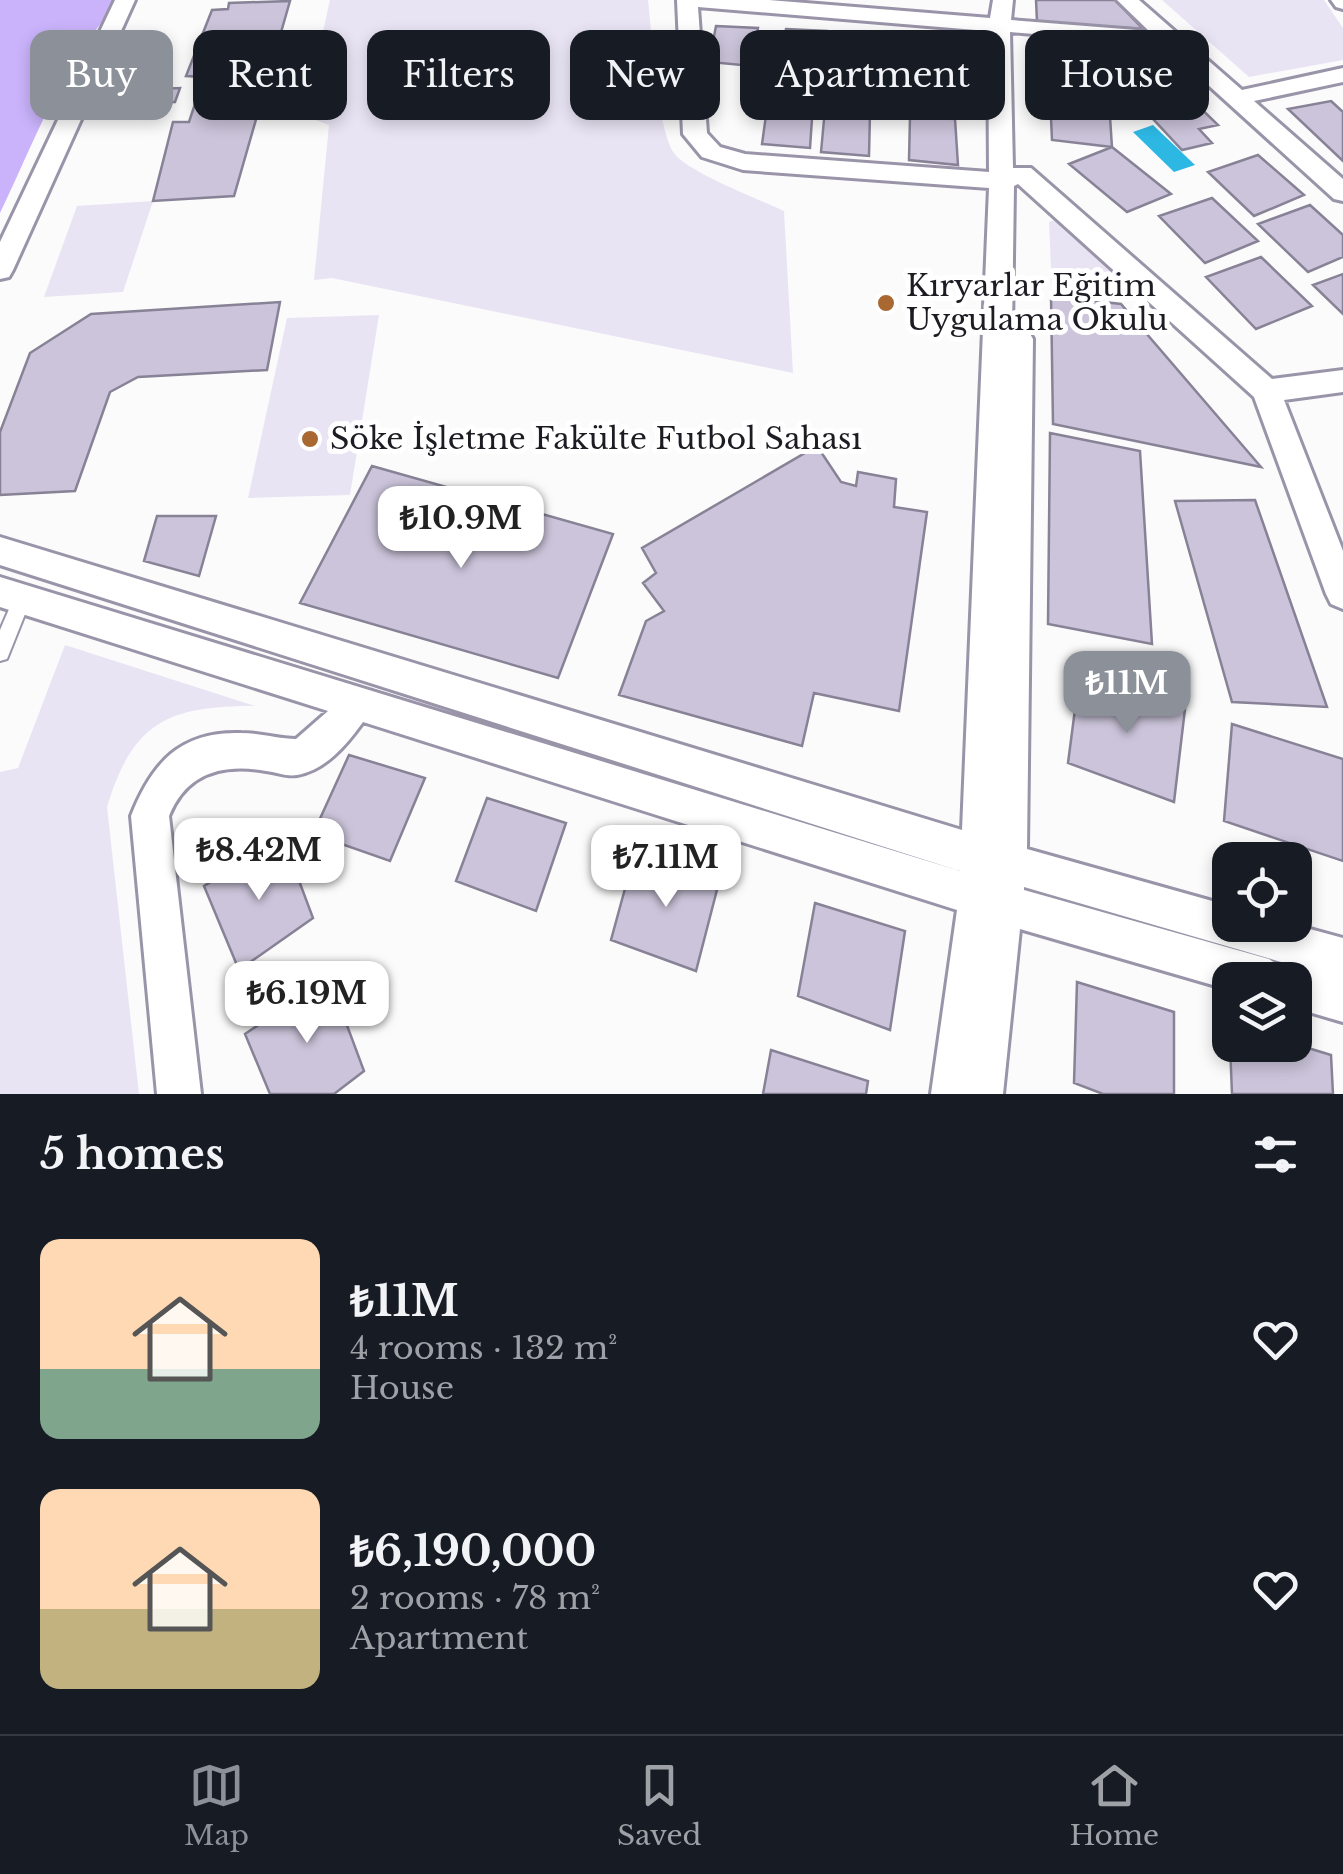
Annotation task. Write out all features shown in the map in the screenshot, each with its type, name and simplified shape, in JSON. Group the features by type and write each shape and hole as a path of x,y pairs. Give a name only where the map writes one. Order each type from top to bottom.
{"street":[{"path":"0,270 125,0"},
{"path":"1116,30 1009,14 689,0 695,134 711,152 743,162 1012,177 1266,391 1343,594"},
{"path":"1127,0 1161,30"},
{"path":"980,1094 993,859 1012,177 1009,14"},
{"path":"1209,73 1343,193"},
{"path":"1237,98 1343,75"},
{"path":"1266,391 1343,381"},
{"path":"0,550 993,859 1343,959"},
{"path":"11,596 990,900 1212,964"},
{"path":"179,1094 150,816 154,801 174,773 204,754 236,749 298,757 317,745 356,703"},
{"path":"953,1094 990,900"},
{"path":"1312,992 1343,1001"}],"lane":[{"path":"0,653 11,596"}],"shaded area":[{"path":"0,0 122,0 96,30 30,30 30,120 44,120 0,213"},
{"path":"330,0 648,0 651,30 570,30 570,120 662,120 668,141 682,160 708,177 784,211 793,373 332,278 314,280 329,125 315,120 347,120 347,30 323,30"},
{"path":"1162,0 1324,0 1343,28 1343,60 1249,77 1209,42 1209,30 1196,30"},
{"path":"153,201 123,292 44,297 77,206"},
{"path":"1058,219 1140,298 1052,291 1049,222"},
{"name":"Söke İşletme Fakülte Futbol Sahası","path":"379,315 350,495 248,498 287,318"},
{"path":"65,645 255,706 199,710 158,724 129,755 107,807 139,1094 0,1094 0,772 18,768"}],"water":[{"path":"1153,125 1195,165 1174,172 1133,132"}],"building":[{"path":"1036,0 1115,0 1143,29 1037,22"},
{"path":"290,1 282,30 204,30 212,10 228,9 229,3"},
{"path":"716,26 758,28 740,30 740,65 720,63 720,30 715,30"},
{"path":"193,58 193,76 186,76"},
{"path":"1331,101 1343,112 1343,161 1288,109"},
{"path":"193,110 193,120 256,120 234,196 153,201 173,122 189,122"},
{"path":"1209,116 1218,125 1199,129 1212,143 1182,150 1154,120 1209,120"},
{"path":"765,120 812,120 810,148 762,144"},
{"path":"824,120 870,120 869,156 821,152"},
{"path":"910,120 955,120 958,165 909,160"},
{"path":"1051,120 1110,120 1112,147 1052,140"},
{"path":"1112,147 1171,194 1127,212 1069,164"},
{"path":"1258,155 1304,195 1254,216 1208,172"},
{"path":"1212,198 1258,241 1205,263 1159,216"},
{"path":"1310,205 1343,235 1343,257 1308,272 1258,224"},
{"path":"1261,257 1312,306 1256,329 1206,277"},
{"path":"1343,274 1343,314 1313,285"},
{"path":"1051,296 1121,304 1261,467 1053,424"},
{"path":"280,302 267,370 138,377 110,392 75,491 0,495 0,432 30,353 91,314"},
{"path":"1050,433 1140,451 1152,644 1048,624"},
{"path":"817,446 841,482 856,486 858,472 896,479 894,507 927,512 899,711 814,693 802,746 619,695 646,621 664,611 643,583 656,573 642,548"},
{"path":"372,466 613,534 558,678 300,603"},
{"path":"1255,500 1327,707 1232,702 1175,501"},
{"path":"157,516 216,516 199,576 144,561"},
{"path":"1080,671 1185,709 1174,802 1068,763"},
{"path":"1232,724 1343,759 1343,861 1312,851 1312,842 1286,842 1224,821"},
{"path":"349,755 425,778 390,861 313,834"},
{"path":"487,798 566,823 536,911 456,881"},
{"path":"283,838 313,918 239,970 204,886"},
{"path":"635,852 720,878 696,971 611,940"},
{"path":"815,903 905,931 890,1030 798,996"},
{"path":"329,977 364,1071 334,1094 270,1094 245,1034"},
{"path":"1077,982 1174,1012 1174,1094 1103,1094 1074,1083"},
{"path":"1312,1049 1331,1055 1333,1094 1232,1094 1231,1062 1312,1062"},
{"path":"771,1050 868,1081 866,1094 763,1094"}],"place":[{"name":"Kıryarlar Eğitim Uygulama Okulu","path":"886,303"},
{"name":"Söke İşletme Fakülte Futbol Sahası","path":"310,439"}]}
